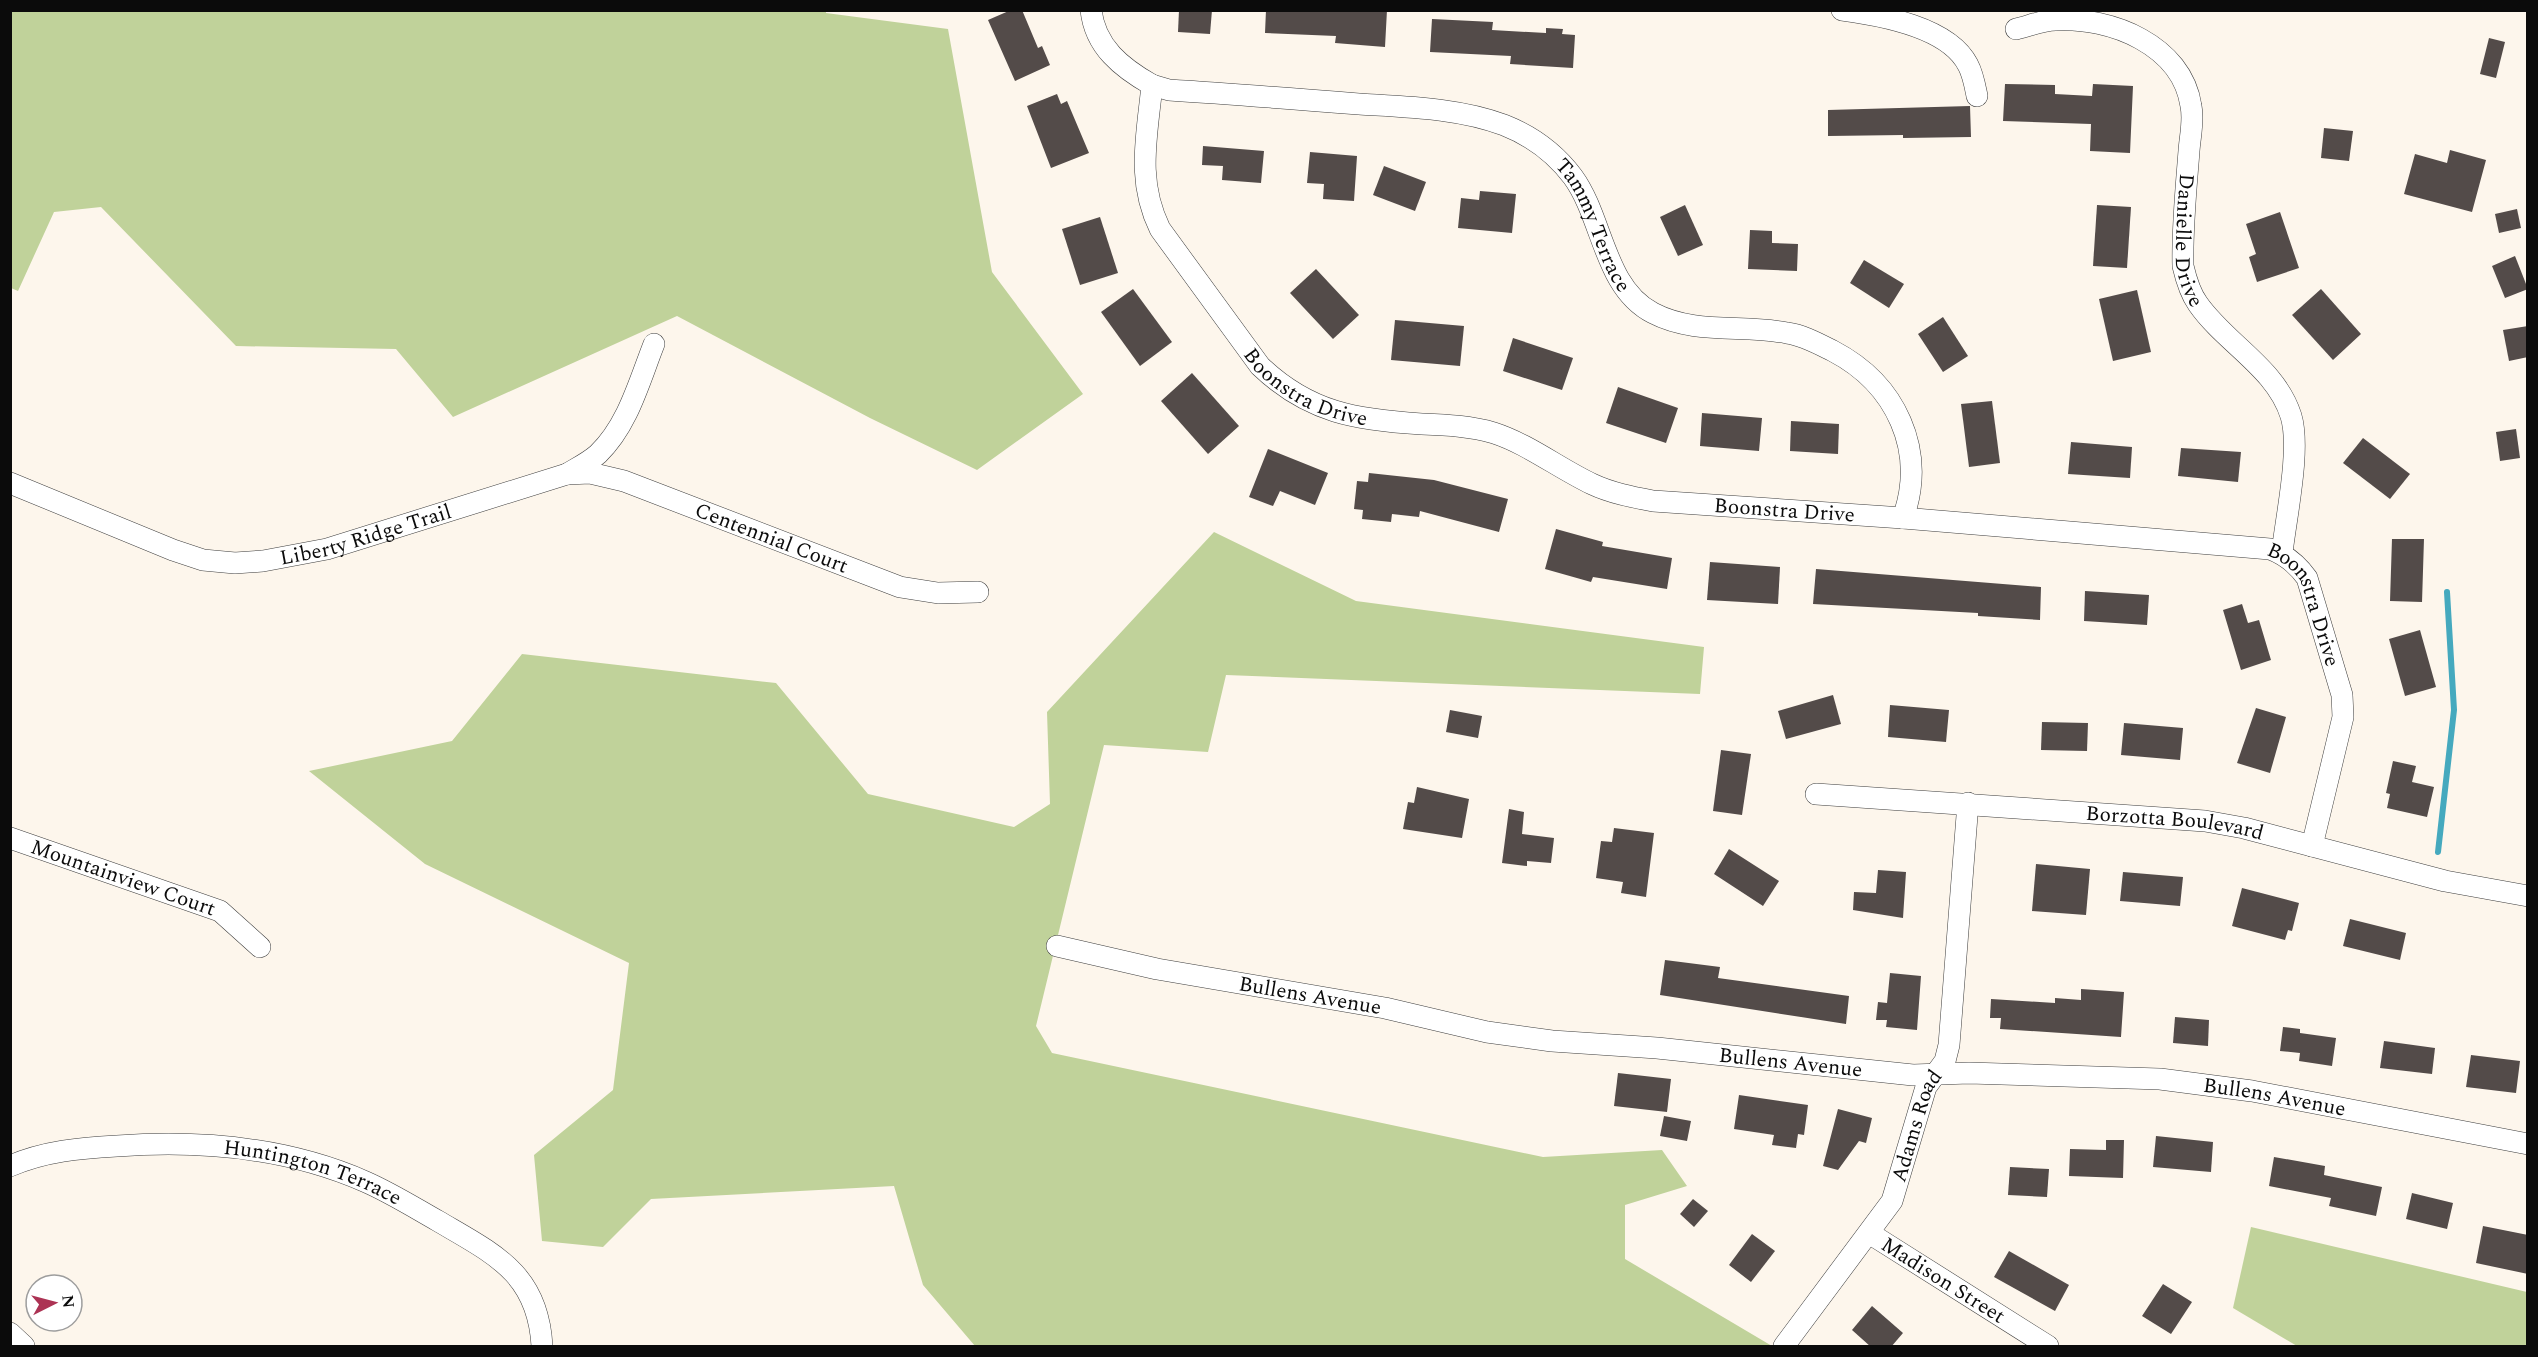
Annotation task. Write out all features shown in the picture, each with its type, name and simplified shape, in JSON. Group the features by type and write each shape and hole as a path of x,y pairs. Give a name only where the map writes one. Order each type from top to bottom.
{"street":[{"name":"Tammy Terrace","path":"1091,10 1100,40 1113,58 1130,73 1152,85 1169,90 1422,109 1477,117 1504,125 1529,137 1563,164 1577,184 1622,284 1634,300 1651,312 1672,321 1695,326 1788,333 1836,352 1868,375 1896,410 1910,442 1912,484 1903,518"},
{"path":"1842,10 1879,15 1915,26 1951,45 1968,64 1977,96"},
{"name":"Danielle Drive","path":"2016,29 2059,20 2112,27 2136,36 2157,49 2173,66 2185,84 2192,118 2183,266 2188,286 2198,304 2271,380 2284,398 2291,418 2295,438 2282,553"},
{"name":"Boonstra Drive","path":"1152,85 1145,187 1150,208 1160,229 1260,366 1278,383 1326,410 1354,418 1468,426 1497,434 1593,484 1622,495 1653,501 1903,518 2270,549 2282,553 2297,564 2307,578 2342,695 2341,732 2312,846"},
{"name":"Liberty Ridge Trail","path":"10,483 172,550 203,560 235,563 263,561 327,549 567,474 596,456 613,438 625,418 654,344"},
{"name":"Centennial Court","path":"567,474 590,473 624,481 900,587 938,593 978,592"},
{"name":"Borzotta Boulevard","path":"1816,794 2205,821 2244,828 2445,881 2528,896"},
{"name":"Adams Road","path":"1784,1347 1892,1201 1926,1087 1945,1061 1949,1045 1968,803"},
{"name":"Mountainview Court","path":"10,838 220,911 260,947"},
{"name":"Bullens Avenue","path":"1057,946 1157,969 1385,1008 1487,1032 1552,1041 1658,1048 1913,1075 2160,1079 2252,1090 2528,1144"},
{"name":"Huntington Terrace","path":"10,1166 28,1158 72,1149 153,1143 202,1144 254,1151 300,1160 336,1171 396,1197 492,1252 510,1266 537,1314 542,1347"},
{"name":"Madison Street","path":"1869,1233 2048,1347"},
{"path":"10,1333 24,1347"}],"green space":[{"path":"11,11 826,11 826,13 948,29 992,272 1083,394 977,470 870,418 677,316 453,417 396,349 236,346 101,207 54,212 18,291 11,288"},
{"path":"1214,532 1356,601 1704,647 1700,694 1226,675 1208,752 1104,745 1036,1026 1052,1053 1543,1157 1662,1150 1687,1186 1625,1205 1625,1259 1772,1346 975,1346 923,1285 894,1186 651,1199 603,1247 542,1241 534,1155 613,1090 629,963 425,864 309,771 452,741 522,654 776,683 868,794 1014,827 1050,804 1047,712"},
{"path":"2251,1227 2527,1292 2527,1346 2297,1346 2233,1308"}],"building":[{"path":"1011,10 1022,10 1038,48 1042,46 1050,65 1015,81 988,20"},
{"path":"1179,10 1212,10 1210,34 1178,32"},
{"path":"1266,10 1387,10 1385,47 1335,43 1336,36 1265,33"},
{"path":"1432,19 1493,22 1492,30 1546,33 1546,28 1563,29 1562,34 1575,35 1573,68 1510,64 1511,56 1430,52"},
{"path":"2489,38 2505,42 2496,78 2480,74"},
{"path":"2005,84 2055,85 2055,94 2092,96 2093,84 2133,86 2130,153 2090,151 2091,124 2003,121"},
{"path":"1057,94 1061,104 1067,101 1089,153 1051,168 1027,106"},
{"path":"1970,106 1971,137 1828,136 1828,110"},
{"path":"2324,128 2353,131 2349,161 2321,158"},
{"path":"1203,146 1264,151 1261,183 1222,180 1223,166 1202,165"},
{"path":"2450,150 2486,160 2472,212 2404,194 2415,154 2447,163"},
{"path":"1310,152 1357,156 1354,201 1323,199 1324,184 1307,183"},
{"path":"1384,166 1426,182 1415,211 1373,195"},
{"path":"1480,191 1516,194 1512,233 1458,228 1461,198 1479,200"},
{"path":"1685,205 1703,245 1678,256 1660,217"},
{"path":"2097,205 2131,207 2127,268 2093,266"},
{"path":"2517,209 2521,228 2499,233 2495,214"},
{"path":"2280,212 2299,268 2257,282 2249,257 2256,254 2246,224"},
{"path":"1100,217 1118,273 1080,285 1062,229"},
{"path":"1750,230 1772,231 1772,243 1798,244 1797,271 1748,269"},
{"path":"2515,256 2528,289 2505,298 2492,266"},
{"path":"1864,260 1904,284 1889,308 1850,283"},
{"path":"1316,269 1359,315 1333,339 1290,293"},
{"path":"1133,289 1172,342 1140,366 1101,312"},
{"path":"2321,289 2361,334 2333,360 2292,315"},
{"path":"2137,290 2151,352 2113,361 2099,299"},
{"path":"1943,317 1968,356 1943,372 1918,334"},
{"path":"1395,320 1464,326 1460,366 1391,360"},
{"path":"2528,326 2528,357 2509,361 2503,330"},
{"path":"1513,338 1573,358 1562,390 1503,371"},
{"path":"1192,373 1239,426 1208,454 1161,401"},
{"path":"1618,387 1678,408 1666,443 1606,423"},
{"path":"1992,401 2000,463 1969,467 1961,404"},
{"path":"1702,413 1762,418 1759,451 1700,446"},
{"path":"1791,421 1839,424 1838,454 1790,451"},
{"path":"2516,429 2520,458 2500,461 2496,432"},
{"path":"2363,438 2410,474 2390,499 2343,463"},
{"path":"2071,442 2132,447 2130,478 2068,474"},
{"path":"2181,448 2241,452 2238,482 2178,476"},
{"path":"1268,449 1328,473 1315,505 1280,491 1273,506 1249,497"},
{"path":"1369,473 1434,480 1508,499 1499,532 1420,511 1419,517 1392,514 1391,522 1362,519 1363,510 1354,509 1357,481 1368,482"},
{"path":"1556,529 1603,542 1602,546 1672,558 1667,589 1593,577 1591,582 1545,569"},
{"path":"2392,539 2424,539 2422,602 2390,601"},
{"path":"1710,562 1780,567 1778,604 1707,600"},
{"path":"1816,569 2041,587 2040,620 1978,616 1978,613 1813,604"},
{"path":"2085,591 2149,595 2147,625 2084,621"},
{"path":"2242,604 2248,623 2259,620 2271,660 2241,670 2223,610"},
{"path":"2420,630 2436,687 2405,696 2389,639"},
{"path":"1833,695 1841,724 1786,739 1778,711"},
{"path":"1890,705 1949,710 1946,742 1888,737"},
{"path":"2256,708 2286,717 2270,773 2237,763"},
{"path":"1450,710 1482,716 1478,738 1446,732"},
{"path":"2042,722 2088,723 2087,751 2041,750"},
{"path":"2124,723 2183,728 2180,760 2121,755"},
{"path":"1721,750 1751,754 1742,815 1713,811"},
{"path":"2393,761 2416,766 2412,782 2434,787 2427,817 2387,808 2390,794 2386,793"},
{"path":"1417,787 1469,799 1462,838 1403,829 1408,802 1414,803"},
{"path":"1509,809 1524,812 1522,834 1554,838 1551,863 1527,861 1527,866 1502,863"},
{"path":"1614,828 1654,833 1646,897 1621,893 1623,882 1596,878 1601,841 1612,842"},
{"path":"1729,849 1779,881 1763,906 1714,874"},
{"path":"2036,864 2090,869 2086,915 2032,911"},
{"path":"1878,870 1906,872 1903,918 1853,910 1854,892 1876,893"},
{"path":"2123,872 2183,877 2180,906 2120,901"},
{"path":"2242,888 2299,903 2292,931 2288,930 2285,940 2232,926"},
{"path":"2350,919 2406,933 2400,960 2343,946"},
{"path":"1665,960 1720,967 1718,978 1849,996 1846,1024 1660,995"},
{"path":"1890,973 1921,976 1917,1030 1886,1027 1887,1020 1876,1020 1878,1002 1887,1003"},
{"path":"2081,989 2124,992 2121,1037 2000,1029 2001,1018 1990,1018 1991,999 2055,1003 2055,998 2081,1000"},
{"path":"2175,1017 2209,1020 2208,1046 2173,1043"},
{"path":"2283,1027 2300,1029 2300,1033 2336,1038 2332,1066 2299,1061 2300,1053 2280,1051"},
{"path":"2384,1041 2435,1048 2432,1074 2380,1068"},
{"path":"2471,1055 2520,1061 2516,1093 2466,1087"},
{"path":"1618,1073 1671,1079 1667,1112 1614,1106"},
{"path":"1739,1095 1808,1105 1804,1135 1798,1134 1796,1148 1772,1145 1774,1135 1734,1129"},
{"path":"1838,1109 1872,1118 1866,1143 1859,1141 1838,1170 1823,1166"},
{"path":"1664,1116 1691,1121 1687,1141 1660,1136"},
{"path":"2156,1136 2213,1142 2211,1172 2153,1167"},
{"path":"2106,1140 2124,1140 2123,1178 2069,1176 2070,1149 2106,1150"},
{"path":"2274,1157 2325,1166 2324,1175 2382,1187 2376,1216 2329,1206 2331,1198 2269,1186"},
{"path":"2010,1167 2049,1169 2047,1197 2008,1195"},
{"path":"2412,1193 2453,1203 2447,1229 2406,1219"},
{"path":"1693,1199 1708,1211 1694,1227 1680,1214"},
{"path":"2483,1226 2528,1235 2528,1274 2476,1263"},
{"path":"1752,1234 1775,1251 1751,1282 1729,1265"},
{"path":"2009,1251 2069,1285 2055,1311 1994,1277"},
{"path":"2163,1284 2192,1302 2171,1334 2142,1316"},
{"path":"1872,1306 1903,1333 1891,1347 1871,1347 1852,1330"}],"waterway":[{"path":"2438,852 2454,710 2447,592"}]}
